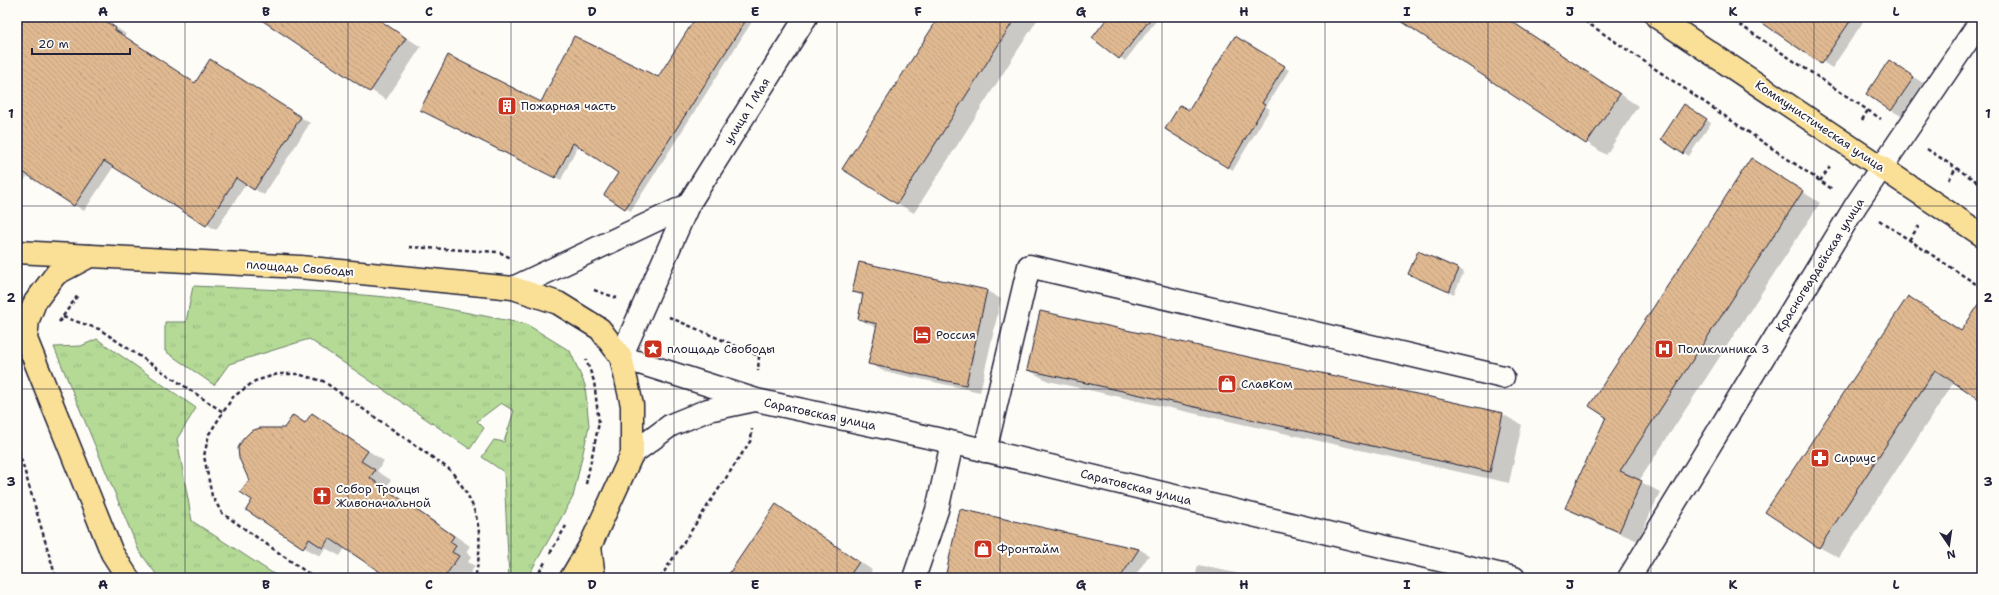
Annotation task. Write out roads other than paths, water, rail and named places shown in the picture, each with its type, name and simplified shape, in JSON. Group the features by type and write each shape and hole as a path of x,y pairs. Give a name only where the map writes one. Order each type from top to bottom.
{"main road":[{"name":"Коммунистическая улица","path":"1657,17 1982,235"},
{"name":"площадь Свободы","path":"17,252 300,267 513,288 558,303 600,330 621,357 632,405 632,454 590,546 571,578"},
{"path":"90,256 56,274 35,302 22,332 112,553 128,578"},
{"path":"590,546 594,578"}],"street":[{"name":"улица 1 Мая","path":"621,357 688,205 806,17"},
{"name":"Красногвардейская улица","path":"1629,578 1856,205 1982,19"},
{"path":"513,288 688,205"},
{"path":"985,451 1029,266 1503,377"},
{"name":"Саратовская улица","path":"621,357 756,400 952,443 1514,578"},
{"path":"632,454 671,425 708,410 756,400"},
{"path":"914,578 937,510 952,443"}],"place":[{"name":"Пожарная часть","path":"507,106"},
{"name":"Россия","path":"922,335"},
{"name":"площадь Свободы","path":"653,349"},
{"name":"Поликлиника 3","path":"1664,349"},
{"name":"СлавКом","path":"1227,384"},
{"name":"Сириус","path":"1820,458"},
{"name":"Собор Троицы Живоначальной","path":"322,496"},
{"name":"Фронтайм","path":"983,549"}]}
